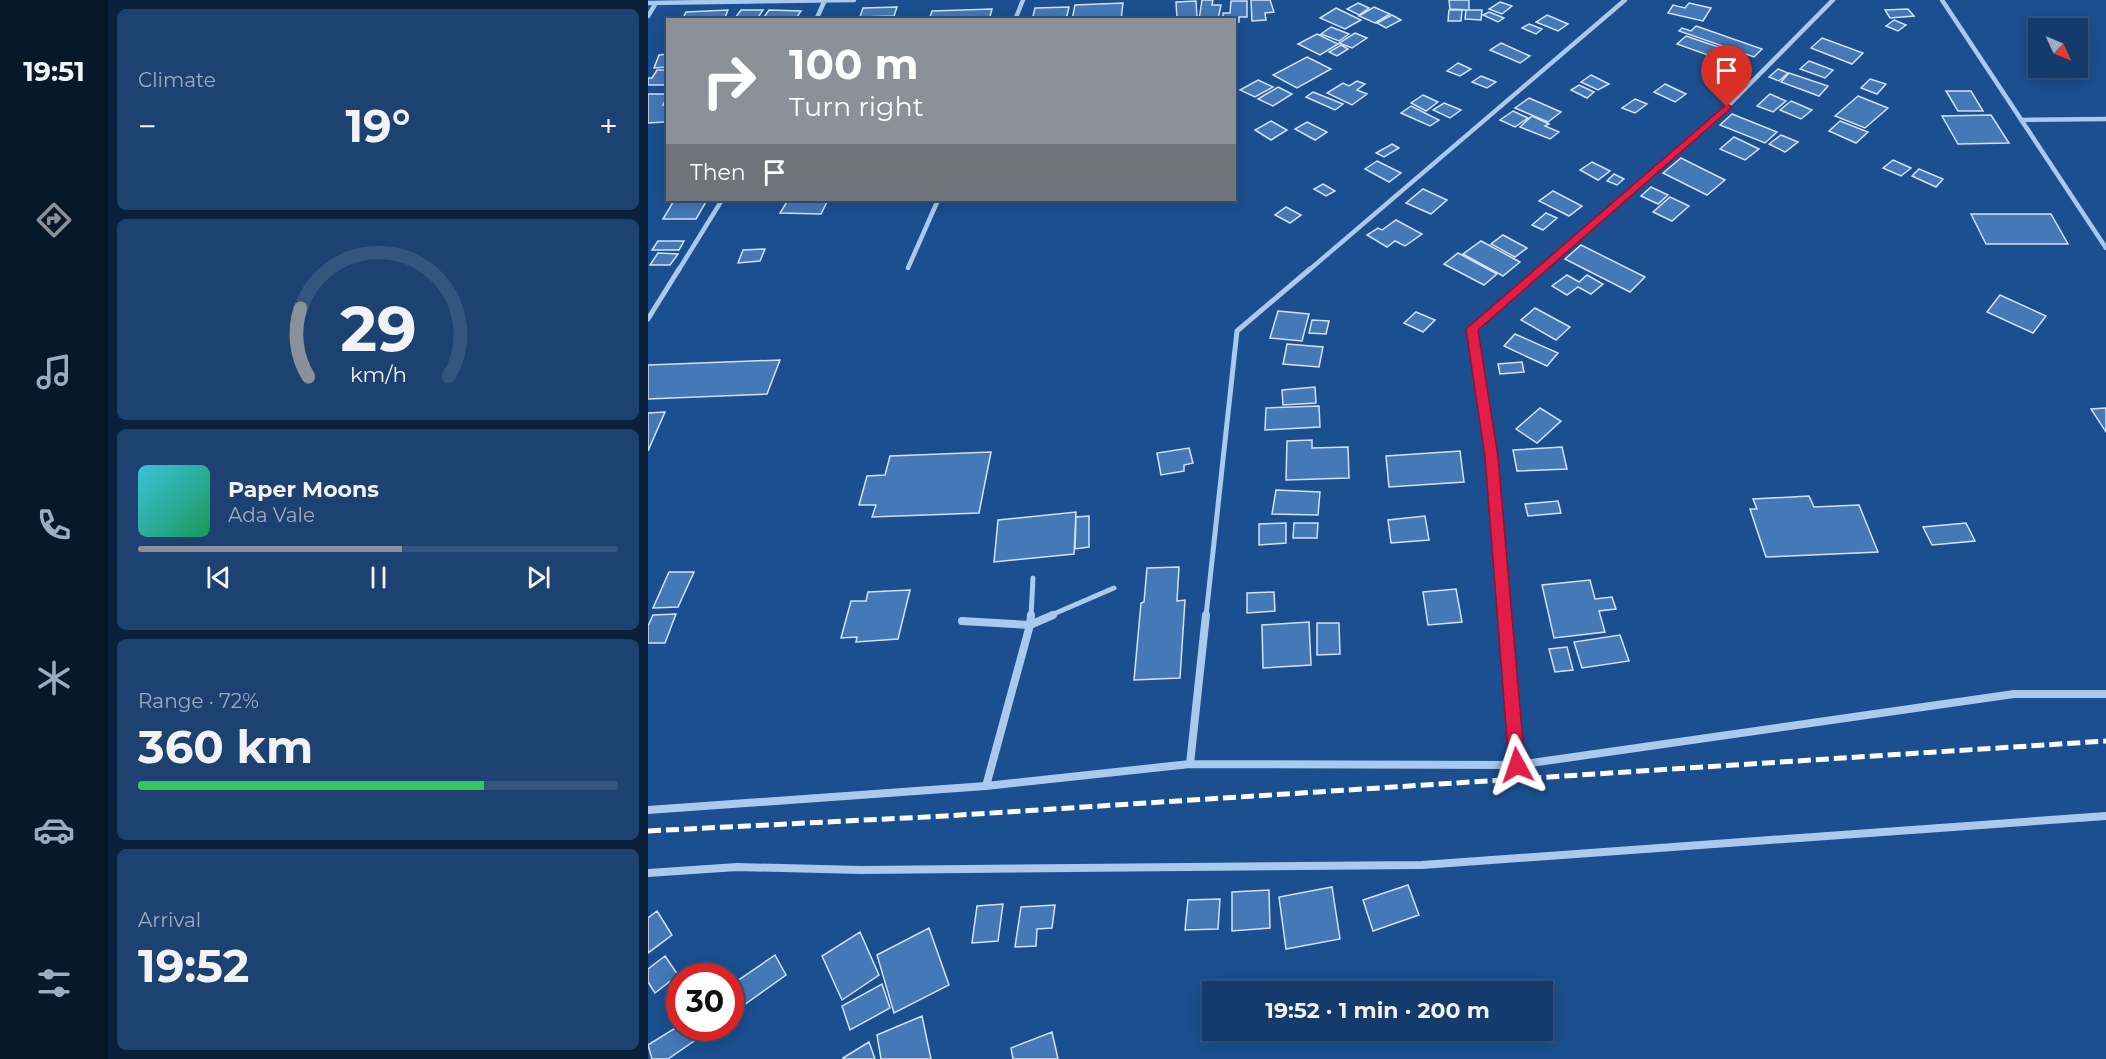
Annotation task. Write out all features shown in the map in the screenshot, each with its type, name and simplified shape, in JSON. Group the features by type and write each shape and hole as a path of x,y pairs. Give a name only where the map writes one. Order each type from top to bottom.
{"street":[{"path":"648,3 854,0"},
{"path":"1016,18 1023,0"},
{"path":"1190,764 1237,331 1625,0"},
{"path":"1517,765 1492,457 1472,329 1727,107 1833,0"},
{"path":"1942,0 2106,249"},
{"path":"817,18 825,1"},
{"path":"648,16 656,3"},
{"path":"2021,120 2106,119"},
{"path":"648,319 721,201"},
{"path":"908,268 938,201"},
{"path":"986,786 1030,625 1032,578"},
{"path":"962,621 1030,625 1114,588"},
{"path":"648,810 986,786 1190,764 1517,765 2014,694 2106,694"},
{"path":"648,873 737,867 861,870 1422,865 2106,816"}],"building":[{"path":"1202,0 1213,0 1212,5 1221,5 1218,18 1199,18"},
{"path":"1251,0 1270,0 1274,12 1265,13 1266,20 1252,21"},
{"path":"1449,0 1469,0 1469,10 1450,9"},
{"path":"1196,1 1197,17 1177,18 1176,2"},
{"path":"1231,1 1247,1 1247,17 1239,17 1239,22 1236,22 1236,18 1223,18 1223,13 1230,13"},
{"path":"1500,2 1512,6 1502,14 1489,9"},
{"path":"1123,3 1121,18 1072,18 1075,5"},
{"path":"1358,3 1369,8 1359,15 1347,9"},
{"path":"1689,3 1711,8 1703,21 1668,13 1673,5 1685,8"},
{"path":"897,7 894,16 860,17 863,8"},
{"path":"1069,7 1066,18 1032,18 1035,8"},
{"path":"1374,7 1390,14 1375,23 1359,16"},
{"path":"1336,8 1361,20 1345,29 1320,18"},
{"path":"992,9 990,18 930,18 932,11"},
{"path":"1908,9 1914,16 1890,18 1885,10"},
{"path":"728,10 725,18 683,18 686,12"},
{"path":"741,10 763,10 758,18 735,18"},
{"path":"769,10 801,11 796,18 763,18"},
{"path":"1449,10 1462,10 1461,21 1448,21"},
{"path":"1466,10 1482,10 1481,20 1465,19"},
{"path":"1489,12 1504,18 1498,22 1483,15"},
{"path":"1392,15 1401,20 1386,28 1377,23"},
{"path":"1547,15 1568,24 1558,31 1536,22"},
{"path":"1894,20 1906,25 1898,31 1886,26"},
{"path":"1529,24 1542,29 1536,34 1522,28"},
{"path":"1696,26 1762,49 1754,57 1679,31 1682,28 1691,31"},
{"path":"1331,27 1349,34 1339,41 1321,34"},
{"path":"1355,33 1367,38 1352,48 1339,43"},
{"path":"1317,34 1338,44 1320,55 1298,44"},
{"path":"1686,36 1742,55 1733,64 1677,44"},
{"path":"1822,38 1863,53 1852,64 1811,48"},
{"path":"1501,43 1530,56 1520,63 1490,50"},
{"path":"1341,45 1348,49 1337,56 1329,52"},
{"path":"666,54 666,67 654,68 659,55"},
{"path":"1307,57 1331,69 1297,88 1273,75"},
{"path":"1809,61 1833,70 1825,78 1800,69"},
{"path":"1458,63 1471,69 1460,76 1447,71"},
{"path":"1778,69 1788,73 1779,81 1769,77"},
{"path":"657,70 666,70 666,85 648,85 648,78 652,78"},
{"path":"1789,73 1828,86 1819,96 1781,82"},
{"path":"1591,75 1609,84 1598,90 1581,82"},
{"path":"1481,76 1496,82 1487,88 1472,82"},
{"path":"1870,79 1886,84 1877,94 1861,88"},
{"path":"1258,80 1273,87 1255,97 1240,90"},
{"path":"1357,81 1365,84 1357,90 1367,94 1352,105 1327,93 1343,83 1349,86"},
{"path":"1665,84 1686,94 1675,102 1654,92"},
{"path":"1579,85 1594,92 1587,98 1571,90"},
{"path":"1278,87 1292,94 1273,106 1258,99"},
{"path":"1946,91 1971,91 1983,111 1958,111"},
{"path":"1313,92 1343,104 1335,110 1306,97"},
{"path":"648,94 666,94 663,105 666,105 666,119 664,122 648,123"},
{"path":"1770,94 1786,101 1773,112 1757,106"},
{"path":"1423,95 1438,102 1426,111 1411,103"},
{"path":"1858,96 1888,108 1865,128 1835,116"},
{"path":"1529,98 1561,112 1548,122 1515,108"},
{"path":"1635,99 1647,104 1635,113 1622,108"},
{"path":"1791,101 1812,110 1801,119 1780,110"},
{"path":"1444,103 1461,110 1450,118 1433,110"},
{"path":"1411,106 1439,120 1430,126 1401,113"},
{"path":"1513,111 1528,118 1515,127 1500,120"},
{"path":"1732,114 1777,132 1765,143 1720,125"},
{"path":"1991,115 2009,143 1958,144 1942,116"},
{"path":"1532,116 1549,124 1545,126 1559,132 1550,139 1520,127"},
{"path":"1271,121 1287,130 1271,140 1255,130"},
{"path":"1840,121 1868,132 1856,143 1829,131"},
{"path":"1307,122 1327,132 1315,140 1295,129"},
{"path":"1781,135 1798,142 1785,152 1769,144"},
{"path":"1734,137 1759,149 1745,160 1720,149"},
{"path":"1392,144 1399,148 1384,157 1376,153"},
{"path":"1681,158 1725,180 1707,195 1663,173"},
{"path":"1893,160 1911,168 1901,176 1883,168"},
{"path":"1377,161 1401,173 1389,182 1365,169"},
{"path":"1592,162 1610,171 1598,180 1580,170"},
{"path":"1919,169 1943,179 1936,187 1912,176"},
{"path":"1614,174 1624,179 1617,185 1607,181"},
{"path":"1323,184 1335,191 1326,196 1314,189"},
{"path":"1651,187 1668,195 1658,204 1641,196"},
{"path":"1423,189 1447,200 1431,214 1406,203"},
{"path":"1553,191 1582,206 1569,216 1539,201"},
{"path":"1670,197 1689,206 1672,221 1653,212"},
{"path":"787,201 828,201 821,214 780,213"},
{"path":"673,202 706,202 696,219 663,219"},
{"path":"1286,207 1301,215 1290,223 1275,215"},
{"path":"1546,213 1557,218 1543,230 1532,225"},
{"path":"1971,214 2051,214 2068,244 1986,244"},
{"path":"1396,220 1422,234 1405,246 1395,241 1387,247 1367,235 1378,228 1382,230"},
{"path":"1503,235 1527,248 1515,257 1491,244"},
{"path":"658,241 684,241 679,250 652,250"},
{"path":"1481,241 1520,262 1503,276 1463,254"},
{"path":"1581,245 1645,277 1630,292 1565,259"},
{"path":"765,249 760,261 738,263 743,250"},
{"path":"658,253 678,254 670,265 650,265"},
{"path":"1458,253 1497,274 1484,285 1444,264"},
{"path":"1567,275 1579,282 1587,275 1603,284 1591,294 1578,287 1567,295 1552,286"},
{"path":"2000,295 2046,316 2033,333 1987,312"},
{"path":"1535,308 1570,327 1556,340 1521,320"},
{"path":"1278,311 1309,314 1302,341 1270,338"},
{"path":"1416,312 1435,320 1423,332 1404,323"},
{"path":"1312,320 1329,321 1326,334 1309,333"},
{"path":"1515,334 1558,353 1547,366 1504,346"},
{"path":"1287,344 1323,347 1319,367 1283,364"},
{"path":"780,360 767,394 648,399 648,365"},
{"path":"1522,362 1524,372 1500,374 1498,364"},
{"path":"1315,387 1316,403 1283,405 1282,390"},
{"path":"1319,406 1320,427 1265,430 1266,408"},
{"path":"1540,408 1561,421 1537,443 1516,429"},
{"path":"2106,408 2106,432 2091,409"},
{"path":"665,412 648,451 648,413"},
{"path":"1312,440 1312,448 1348,447 1349,478 1286,480 1287,441"},
{"path":"1562,447 1567,469 1517,471 1513,450"},
{"path":"1189,448 1193,463 1184,465 1184,471 1161,475 1157,453"},
{"path":"1460,451 1464,482 1389,487 1386,456"},
{"path":"991,452 979,513 872,517 876,505 859,505 867,476 885,475 890,456"},
{"path":"1276,490 1320,492 1318,515 1272,514"},
{"path":"1809,496 1814,507 1859,505 1878,552 1766,557 1750,509 1757,509 1753,499"},
{"path":"1558,501 1561,513 1528,516 1525,504"},
{"path":"1076,512 1074,554 994,562 998,520"},
{"path":"1089,516 1089,547 1075,549 1076,517"},
{"path":"1425,516 1429,540 1391,543 1388,520"},
{"path":"1286,523 1286,543 1259,545 1259,524"},
{"path":"1294,523 1318,523 1317,538 1293,538"},
{"path":"1966,523 1975,541 1932,545 1923,527"},
{"path":"1179,567 1177,601 1185,600 1180,678 1134,680 1141,603 1144,602 1147,568"},
{"path":"669,572 694,572 678,607 653,608"},
{"path":"1590,580 1595,599 1612,597 1616,609 1599,611 1605,632 1554,638 1542,585"},
{"path":"1456,589 1462,622 1428,625 1423,592"},
{"path":"910,590 898,639 856,642 857,637 841,638 851,601 866,601 868,592"},
{"path":"1274,592 1275,611 1247,613 1247,593"},
{"path":"676,614 665,643 648,643 648,626 653,615"},
{"path":"1309,622 1311,665 1263,668 1262,625"},
{"path":"1317,623 1339,623 1340,654 1317,655"},
{"path":"1620,635 1629,661 1582,668 1574,642"},
{"path":"1567,647 1573,670 1555,672 1549,649"},
{"path":"1408,885 1419,915 1373,931 1363,900"},
{"path":"1332,887 1340,939 1286,949 1279,897"},
{"path":"1269,890 1270,928 1232,931 1232,892"},
{"path":"1220,899 1218,929 1185,930 1188,900"},
{"path":"1003,904 998,941 972,943 977,906"},
{"path":"1055,905 1052,928 1037,929 1036,946 1015,947 1021,907"},
{"path":"657,911 672,935 648,953 648,918"},
{"path":"929,928 949,985 894,1013 877,955"},
{"path":"860,932 879,975 842,1000 822,956"},
{"path":"775,955 786,975 744,1005 744,976"},
{"path":"665,956 670,963 666,963 666,984 655,993 648,982 648,969"},
{"path":"882,984 890,1008 850,1030 842,1006"},
{"path":"922,1016 931,1059 881,1059 877,1035"},
{"path":"1052,1032 1058,1059 1013,1059 1011,1048"},
{"path":"666,1034 666,1041 694,1041 668,1059 652,1059 648,1045"},
{"path":"869,1042 875,1059 843,1058"}],"railway":[{"path":"648,831 945,816 2106,741"}],"route":[{"path":"1517,765 1492,457 1472,329 1727,107"}]}
